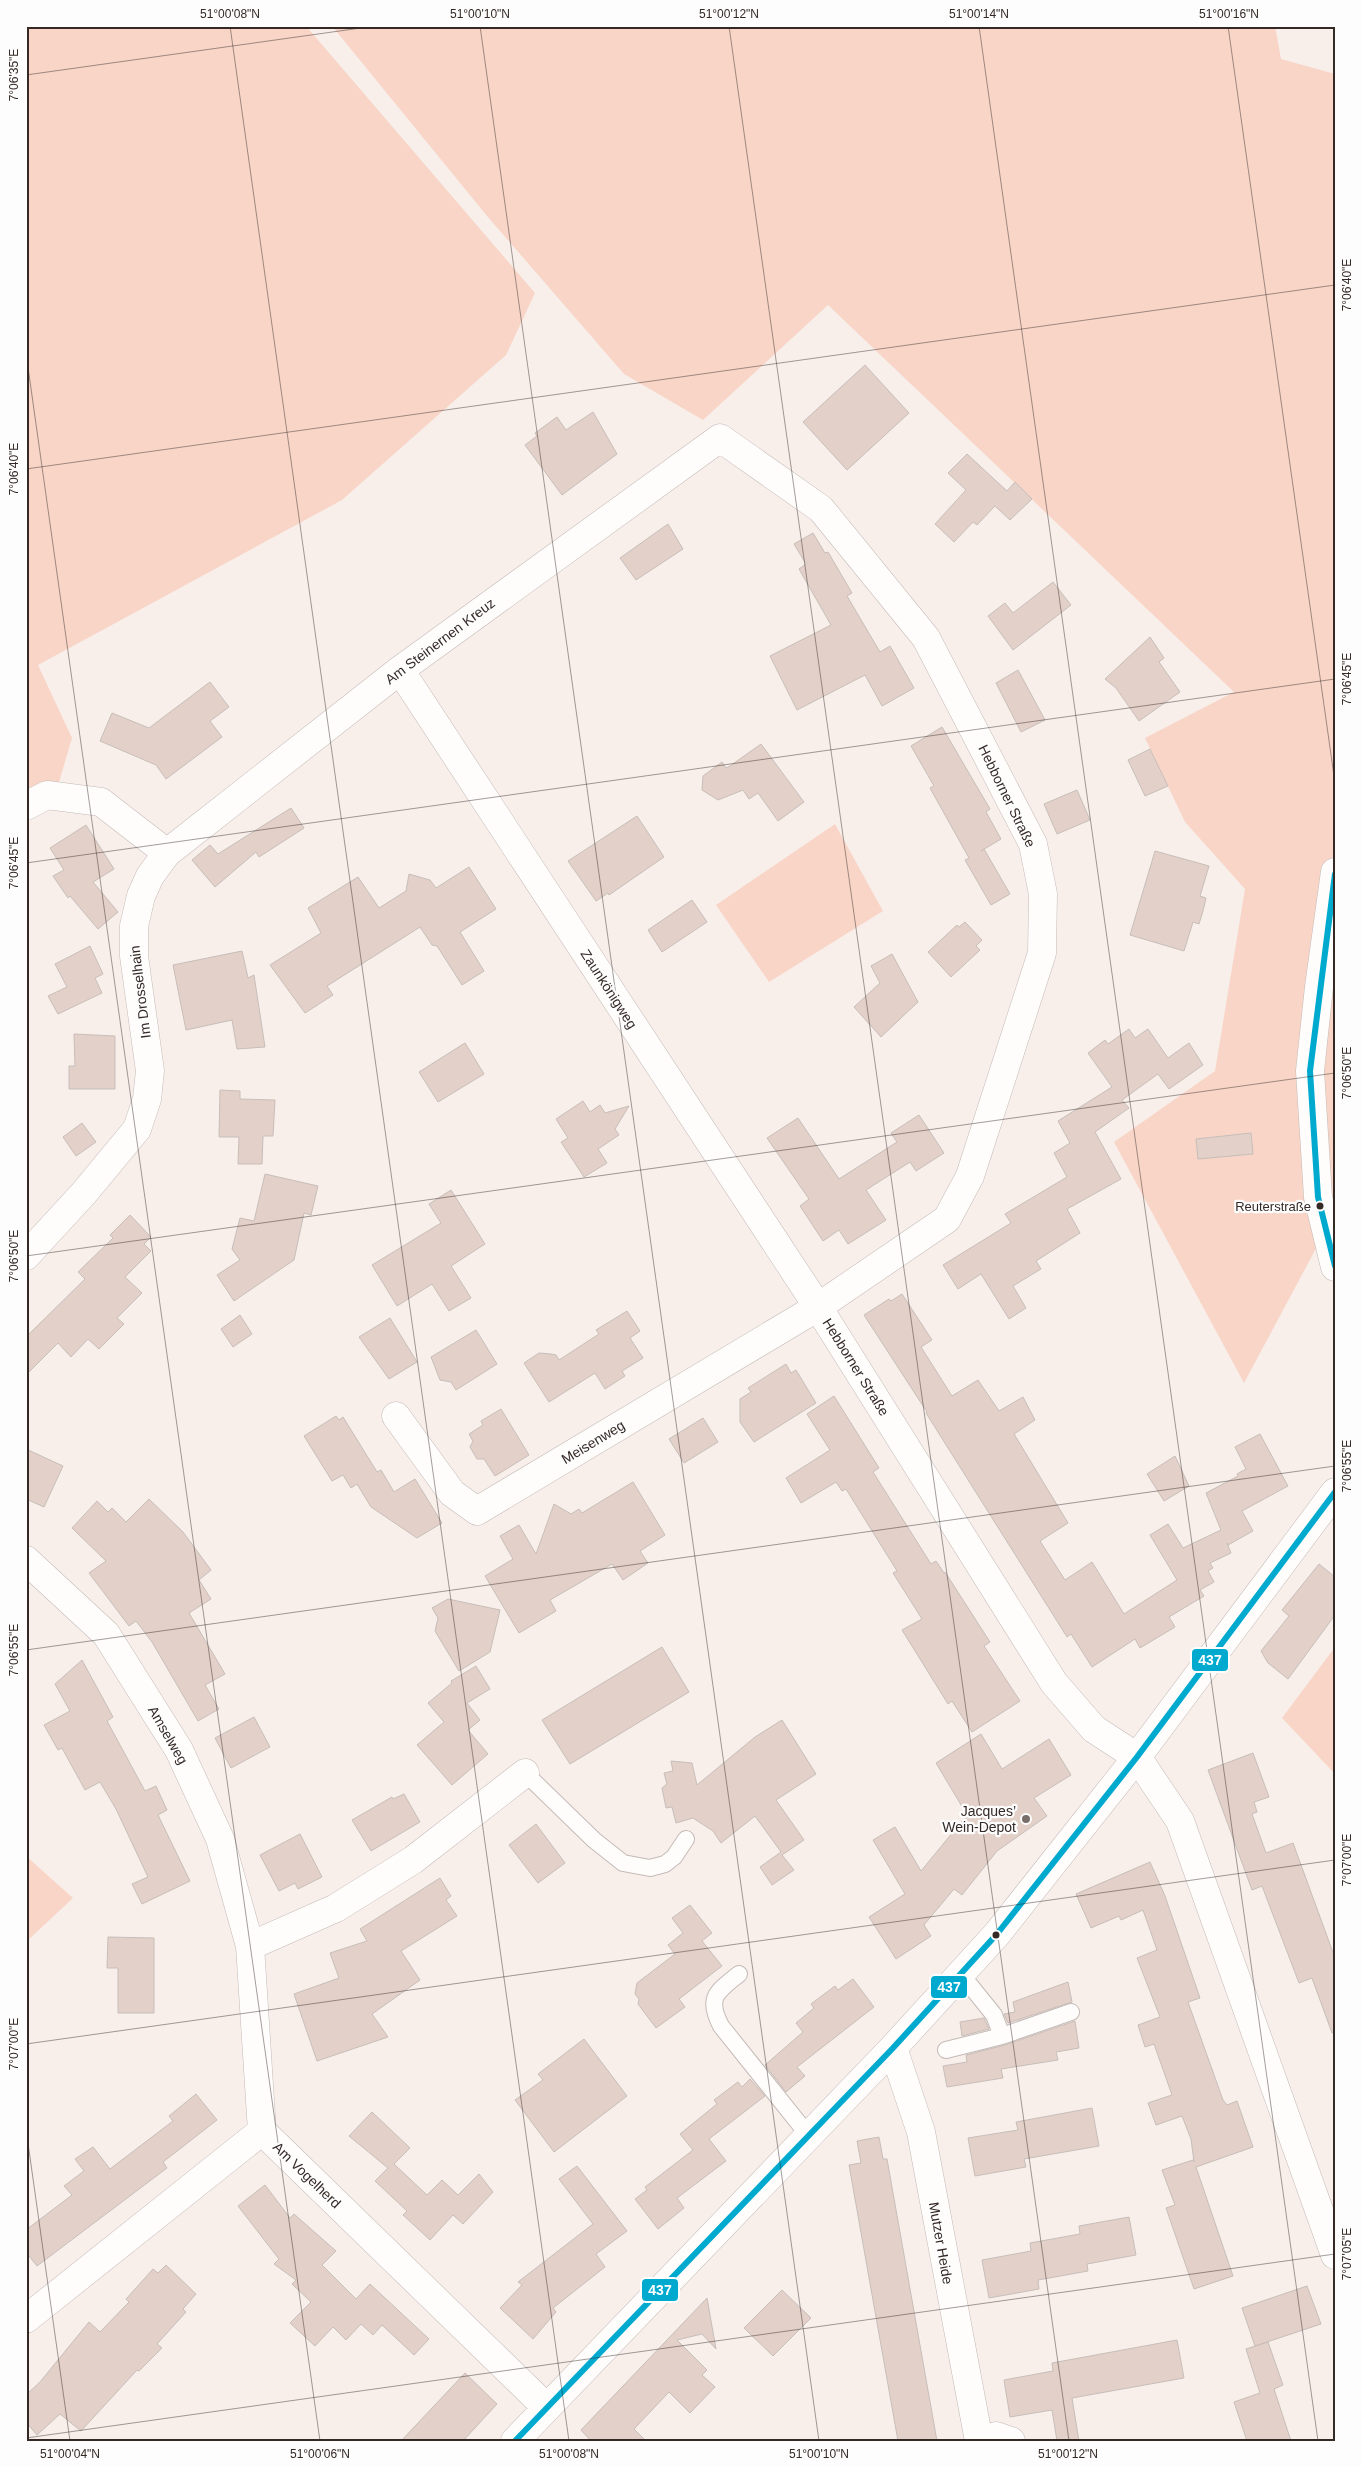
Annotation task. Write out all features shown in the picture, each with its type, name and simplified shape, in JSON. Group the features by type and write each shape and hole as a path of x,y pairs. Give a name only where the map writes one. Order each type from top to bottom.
{"street":[{"name":"Am Steinernen Kreuz","path":"167,853 400,670 720,438"},
{"name":"Hebborner Straße","path":"720,438 821,510 926,638 1033,844 1043,894 1042,953 970,1176 947,1219 818,1307 1054,1683 1094,1729 1137,1758 1180,1821 1335,2254"},
{"name":"Zaunkönigweg","path":"400,670 818,1307"},
{"path":"26,806 47,795 101,802 167,853"},
{"name":"Im Drosselhain","path":"26,1256 84,1193 137,1129 147,1099 150,1072 134,956 134,926 141,896 150,876 167,853"},
{"path":"1335,872 1319,987 1310,1071 1318,1196 1335,1267"},
{"name":"Meisenweg","path":"396,1416 452,1493 477,1512 818,1307"},
{"path":"515,2441 893,2048 997,1934 1137,1758 1335,1492"},
{"name":"Amselweg","path":"26,1560 106,1634 179,1750 220,1839 250,1946 262,2131"},
{"path":"250,1946 336,1908 398,1870 525,1773"},
{"name":"Mutzer Heide","path":"893,2048 921,2132 979,2441 996,2436 1011,2441"},
{"name":"Am Vogelherd","path":"26,2320 262,2131 547,2408"}],"lane":[{"path":"525,1773 594,1840 623,1863 650,1868 665,1864 674,1856 686,1839"},
{"path":"739,1974 717,1992 713,2002 713,2012 721,2026 809,2136"},
{"path":"960,1974 994,2015 1002,2036"},
{"path":"946,2050 1002,2036 1071,2012"}],"shaded area":[{"path":"26,26 306,26 535,293 506,355 342,500 38,665 72,738 57,789 26,799"},
{"path":"332,26 1275,26 1281,59 1335,74 1335,1213 1244,1383 1114,1142 1215,1071 1245,889 1185,822 1145,738 1234,692 828,305 703,420 624,374 487,216"},
{"path":"835,824 883,911 769,982 716,905"},
{"path":"1335,1647 1335,1774 1282,1718"},
{"path":"26,1856 73,1898 26,1942"}],"building":[{"path":"865,365 909,413 847,470 803,422"},
{"path":"593,412 617,454 562,495 525,445 537,436 535,433 557,417 566,430"},
{"path":"967,454 1007,491 1015,482 1032,499 1010,520 995,506 977,525 973,522 954,542 935,524 966,490 948,473"},
{"path":"668,524 683,549 636,580 620,558"},
{"path":"813,533 825,553 828,552 852,593 847,596 880,652 890,646 914,688 882,706 865,675 797,710 770,656 831,625 799,569 806,564 794,544"},
{"path":"1053,582 1071,605 1013,650 988,616 1005,603 1013,613"},
{"path":"1150,637 1164,658 1159,662 1180,692 1139,721 1116,688 1105,679"},
{"path":"1018,670 1045,720 1021,732 996,683"},
{"path":"210,682 229,707 210,721 222,737 166,779 156,765 100,741 112,713 149,728"},
{"path":"942,727 990,809 986,812 1001,839 984,849 1010,894 991,905 965,860 969,858 930,788 934,786 911,746"},
{"path":"761,744 804,802 778,821 758,793 749,799 743,790 718,800 702,790 703,776 722,762 726,768 730,766"},
{"path":"1150,749 1168,786 1145,796 1128,760"},
{"path":"1077,790 1090,820 1057,834 1044,804"},
{"path":"291,808 304,828 259,857 256,852 215,887 192,860 210,845 218,854"},
{"path":"637,816 664,857 609,895 608,893 596,901 568,861"},
{"path":"86,825 114,869 93,882 118,912 98,929 70,896 68,898 53,876 64,870 50,848"},
{"path":"1155,851 1209,866 1200,896 1206,898 1203,911 1199,924 1193,922 1184,951 1130,935"},
{"path":"469,867 496,909 460,932 484,971 462,985 437,946 432,945 420,927 327,986 333,995 305,1013 270,965 321,933 308,908 358,877 379,908 406,891 409,874 430,880 436,888"},
{"path":"692,900 707,922 662,952 648,930"},
{"path":"965,922 982,940 976,946 980,950 951,977 928,952 957,925 959,927"},
{"path":"90,946 103,974 95,978 102,993 58,1014 48,996 67,987 55,964"},
{"path":"242,951 248,978 254,975 265,1047 237,1049 232,1020 186,1030 173,965"},
{"path":"892,954 918,1002 881,1037 854,1007 880,983 871,966"},
{"path":"1129,1029 1135,1038 1148,1029 1168,1058 1189,1043 1203,1065 1169,1089 1158,1074 1122,1100 1129,1108 1095,1132 1121,1179 1067,1209 1080,1233 1036,1261 1041,1269 1013,1286 1026,1308 1009,1319 981,1274 958,1289 943,1265 1011,1223 1005,1214 1067,1177 1054,1153 1070,1143 1058,1121 1112,1087 1088,1053 1105,1040 1108,1044"},
{"path":"74,1034 115,1036 115,1089 69,1089 69,1066 75,1066"},
{"path":"465,1043 484,1074 438,1102 419,1072"},
{"path":"220,1090 240,1091 240,1099 275,1100 273,1136 263,1136 262,1164 238,1164 239,1137 219,1137"},
{"path":"583,1101 590,1112 600,1105 605,1113 629,1106 615,1129 619,1135 598,1149 607,1163 584,1177 561,1142 568,1138 556,1119"},
{"path":"919,1115 944,1153 916,1171 910,1162 866,1190 886,1220 848,1244 839,1230 823,1241 800,1206 809,1199 767,1138 798,1118 839,1179 897,1142 891,1133"},
{"path":"82,1123 96,1142 76,1156 63,1137"},
{"path":"1251,1133 1253,1154 1198,1159 1196,1139"},
{"path":"265,1174 318,1186 311,1215 304,1213 294,1260 234,1301 217,1275 240,1260 232,1249 240,1218 254,1221"},
{"path":"451,1190 485,1244 451,1266 471,1298 449,1311 432,1284 397,1306 372,1265 441,1223 429,1204"},
{"path":"130,1215 151,1237 144,1244 151,1251 125,1277 142,1293 117,1318 124,1324 99,1349 88,1339 71,1357 58,1343 26,1375 26,1337 85,1279 78,1272 113,1238 110,1235"},
{"path":"902,1294 932,1340 921,1347 952,1396 978,1380 999,1411 1023,1397 1035,1420 1014,1434 1068,1523 1040,1541 1065,1580 1092,1562 1124,1614 1177,1580 1150,1535 1168,1524 1183,1548 1221,1530 1206,1493 1238,1476 1237,1474 1246,1469 1235,1447 1260,1434 1288,1486 1242,1511 1253,1531 1228,1545 1227,1543 1231,1553 1210,1563 1213,1568 1208,1571 1214,1582 1200,1590 1204,1596 1169,1617 1175,1627 1140,1648 1135,1639 1092,1667 1071,1634 1067,1637 927,1412 864,1315 889,1299 891,1301"},
{"path":"627,1311 640,1331 630,1338 643,1358 622,1371 625,1376 605,1389 595,1373 549,1402 524,1363 539,1353 556,1355 559,1360 599,1334 596,1330"},
{"path":"240,1315 252,1334 233,1347 221,1329"},
{"path":"390,1318 417,1362 389,1379 359,1337"},
{"path":"476,1330 497,1364 456,1390 451,1382 440,1380 431,1357"},
{"path":"786,1364 791,1373 796,1370 816,1403 754,1442 740,1422 740,1399 751,1392 748,1388"},
{"path":"834,1396 879,1468 873,1472 931,1564 936,1561 945,1572 990,1642 984,1646 1020,1701 972,1732 952,1701 948,1704 902,1630 922,1619 893,1573 897,1571 846,1489 842,1491 836,1482 801,1503 786,1478 830,1450 807,1414"},
{"path":"501,1409 529,1455 495,1476 484,1459 477,1459 470,1447 473,1441 469,1434 483,1425 481,1421"},
{"path":"336,1416 339,1420 343,1417 377,1472 381,1470 394,1492 415,1479 442,1523 417,1538 371,1507 357,1484 351,1488 343,1475 332,1481 304,1436"},
{"path":"703,1418 718,1442 684,1463 669,1439"},
{"path":"26,1449 63,1466 44,1507 26,1499"},
{"path":"1175,1456 1189,1486 1164,1501 1147,1474"},
{"path":"633,1482 665,1535 640,1551 648,1563 623,1580 612,1564 550,1600 556,1611 519,1633 485,1576 513,1559 500,1536 519,1525 536,1554 554,1504 571,1514 579,1509 582,1513"},
{"path":"149,1499 183,1532 211,1570 199,1580 211,1599 189,1613 225,1674 205,1685 219,1709 198,1721 152,1642 136,1621 129,1626 89,1573 106,1561 72,1528 97,1501 108,1512 112,1508 126,1522"},
{"path":"1319,1564 1335,1577 1335,1615 1288,1679 1268,1663 1261,1651 1289,1616 1282,1610"},
{"path":"448,1599 500,1610 490,1652 459,1671 435,1631 438,1618 432,1608"},
{"path":"662,1647 689,1692 570,1764 542,1720"},
{"path":"82,1660 113,1717 107,1721 145,1791 156,1786 167,1810 158,1815 190,1881 142,1904 132,1884 148,1877 116,1809 100,1782 85,1790 62,1748 58,1750 44,1725 70,1711 55,1684"},
{"path":"476,1666 490,1689 467,1703 480,1720 468,1730 488,1754 452,1785 417,1745 444,1722 428,1703 452,1683 451,1681"},
{"path":"254,1717 270,1747 231,1768 215,1738"},
{"path":"782,1720 816,1774 776,1800 804,1840 782,1855 794,1870 772,1885 760,1867 781,1852 755,1816 721,1843 713,1831 693,1818 676,1823 672,1807 666,1808 662,1788 667,1784 664,1773 673,1771 671,1761 692,1763 697,1785 755,1737"},
{"path":"981,1734 1002,1769 1049,1739 1071,1775 1034,1798 1047,1816 997,1851 962,1895 954,1889 924,1925 931,1936 896,1959 869,1917 905,1894 873,1840 895,1827 921,1871 967,1815 936,1763"},
{"path":"1253,1753 1269,1797 1254,1802 1257,1812 1252,1814 1266,1853 1293,1843 1335,1958 1335,2033 1332,2033 1312,1978 1299,1983 1262,1886 1252,1890 1208,1770"},
{"path":"404,1794 420,1822 371,1851 352,1820 392,1797 393,1799"},
{"path":"536,1824 565,1863 538,1883 509,1845"},
{"path":"300,1834 322,1877 298,1889 295,1883 279,1891 260,1855"},
{"path":"1150,1862 1165,1896 1200,1998 1188,2002 1223,2100 1227,2105 1237,2101 1253,2147 1196,2167 1233,2276 1194,2289 1166,2208 1175,2205 1162,2170 1193,2160 1194,2162 1191,2139 1182,2116 1156,2125 1148,2103 1172,2095 1154,2044 1145,2047 1138,2025 1160,2017 1137,1958 1157,1950 1143,1910 1121,1920 1119,1916 1091,1928 1076,1894"},
{"path":"440,1878 451,1896 446,1900 457,1916 401,1951 420,1980 372,2014 388,2037 317,2061 294,1994 339,1978 330,1953 367,1941 360,1929"},
{"path":"690,1905 712,1933 702,1941 722,1966 679,1999 685,2007 656,2028 638,2004 639,1999 635,1994 637,1983 675,1954 668,1945 683,1933 672,1918"},
{"path":"108,1937 154,1938 154,2013 118,2013 118,1968 107,1968"},
{"path":"853,1979 874,2007 797,2067 805,2076 786,2092 765,2065 803,2032 796,2023 814,2008 811,2004 835,1986 838,1990"},
{"path":"1068,1982 1072,2002 1008,2023 1004,2014 1015,2012 1013,2002"},
{"path":"984,2018 989,2029 962,2036 960,2022"},
{"path":"1075,2021 1079,2048 1056,2052 1058,2060 1001,2069 1003,2078 947,2087 943,2066 967,2062 966,2055 1005,2045"},
{"path":"584,2039 627,2096 554,2152 515,2100 543,2080 538,2074"},
{"path":"750,2079 765,2096 709,2139 726,2161 677,2198 684,2208 658,2229 635,2199 647,2190 645,2187 693,2150 680,2134 717,2104 714,2100 738,2082 742,2087"},
{"path":"196,2094 217,2120 163,2162 167,2168 37,2266 26,2252 26,2230 72,2195 64,2186 84,2171 75,2159 93,2147 110,2169 173,2121 169,2116"},
{"path":"1092,2108 1099,2146 1024,2159 1026,2167 975,2176 968,2138 1018,2130 1016,2122"},
{"path":"372,2112 410,2148 394,2164 427,2195 442,2180 458,2195 479,2174 493,2192 463,2224 453,2215 430,2240 403,2215 407,2211 375,2181 388,2168 349,2136"},
{"path":"879,2137 883,2159 887,2159 937,2441 898,2441 849,2165 861,2163 857,2141"},
{"path":"577,2166 627,2231 596,2254 605,2267 553,2308 556,2312 533,2339 500,2308 522,2285 518,2282 593,2224 559,2179"},
{"path":"265,2185 290,2218 294,2214 336,2251 322,2265 356,2299 370,2284 429,2339 414,2355 382,2325 373,2335 361,2324 346,2340 333,2327 315,2346 290,2323 311,2302 292,2284 296,2280 274,2264 279,2259 238,2206"},
{"path":"1129,2217 1136,2255 1087,2264 1088,2271 1038,2280 1039,2289 989,2298 982,2260 1031,2251 1030,2243 1080,2234 1079,2226"},
{"path":"166,2265 196,2294 183,2309 186,2312 157,2344 162,2348 139,2371 137,2370 81,2431 60,2414 37,2435 26,2422 26,2395 40,2382 89,2322 100,2332 129,2302 126,2299 153,2269 158,2273"},
{"path":"1307,2286 1321,2324 1255,2346 1242,2308"},
{"path":"782,2290 811,2318 773,2356 744,2328"},
{"path":"707,2298 716,2349 702,2334 677,2340 707,2370 702,2375 715,2387 690,2413 669,2392 634,2429 646,2441 591,2441 581,2430"},
{"path":"1177,2340 1184,2378 1072,2398 1079,2441 1057,2441 1052,2410 1010,2417 1004,2380 1053,2371 1052,2363"},
{"path":"1268,2342 1283,2385 1274,2389 1291,2441 1247,2441 1234,2402 1260,2393 1246,2349"},
{"path":"465,2373 497,2404 463,2441 401,2441"}],"transit line":[{"name":"437","path":"1335,874 1310,1071 1318,1197 1335,1266"},
{"name":"437","path":"515,2441 893,2048 997,1934 1137,1757 1335,1492"}],"place":[{"name":"Reuterstraße","path":"1320,1206"},
{"name":"Jacques’ Wein-Depot","path":"1026,1819"}]}
